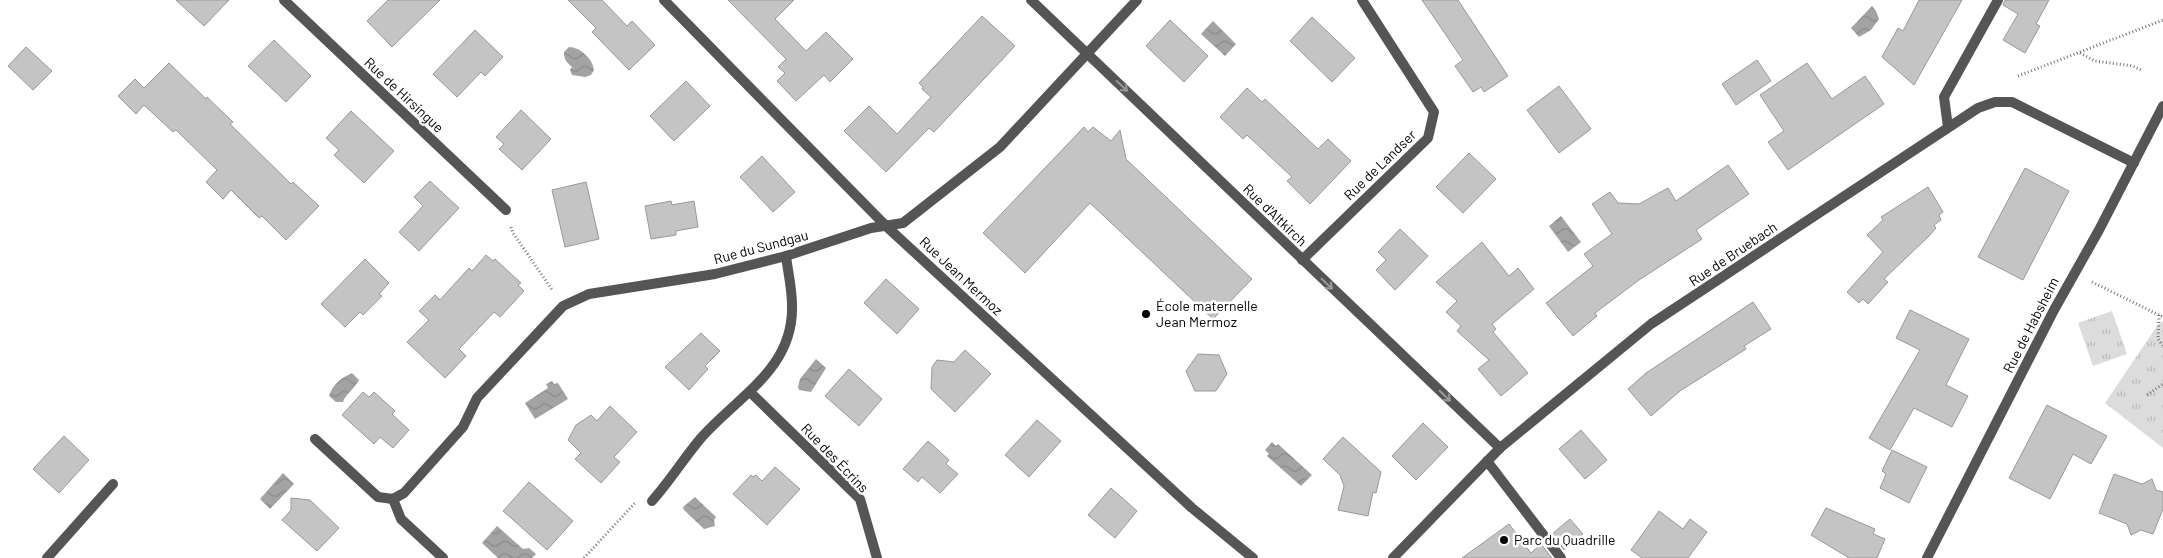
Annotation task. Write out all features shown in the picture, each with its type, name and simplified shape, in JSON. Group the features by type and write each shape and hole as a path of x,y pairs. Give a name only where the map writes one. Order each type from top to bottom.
{"street":[{"name":"Rue de Hirsingue","path":"284,0 506,210"},
{"name":"Rue Jean Mermoz","path":"664,0 886,226 1192,508 1253,558"},
{"name":"Rue d'Altkirch","path":"1032,0 1500,448"},
{"name":"Rue du Sundgau","path":"394,499 404,494 415,482 463,427 477,398 563,306 589,294 715,274 786,256 871,228 903,223 1000,147 1137,0"},
{"name":"Rue de Landser","path":"1302,260 1428,138 1434,112 1362,0"},
{"path":"1948,127 1944,97 1998,0"},
{"name":"Rue de Bruebach","path":"1393,558 1500,448 1651,324 1978,108 1995,102 2012,102 2134,163"},
{"name":"Rue de Habsheim","path":"1927,558 2054,310 2163,106"},
{"path":"652,501 668,484 701,438 750,392 779,360 790,333 792,305 786,256"},
{"name":"Rue des Écrins","path":"750,392 860,499 877,558"},
{"path":"315,439 378,496 394,499 401,519 443,558"},
{"path":"1487,461 1561,558"},
{"path":"47,558 113,484"}],"path":[{"path":"2018,76 2163,20"},
{"path":"2079,53 2095,61 2133,66 2143,71"},
{"path":"506,210 513,233 556,296"},
{"path":"2092,282 2161,316 2158,339 2163,346"},
{"path":"2146,395 2163,384"},
{"path":"584,558 641,497"}],"green space":[{"path":"2112,311 2127,354 2093,366 2078,323"},
{"path":"2163,321 2163,448 2105,403 2157,326"}],"water":[{"path":"1872,6 1879,19 1871,30 1859,37 1851,28"},
{"path":"1213,21 1236,44 1225,56 1201,34"},
{"path":"569,47 581,51 589,58 594,70 591,75 585,77 572,75 570,70 572,67 568,64 564,54"},
{"path":"1561,216 1581,242 1568,252 1549,226"},
{"path":"816,359 826,368 811,392 799,390 800,379"},
{"path":"352,373 359,380 343,402 336,402 329,396 333,388 341,379"},
{"path":"552,381 554,384 558,383 568,399 535,419 525,403 548,388 546,384"},
{"path":"1272,442 1276,446 1278,444 1312,475 1301,486 1267,456 1269,454 1265,450"},
{"path":"283,473 294,484 270,509 260,499"},
{"path":"695,497 716,517 714,520 715,526 704,529 684,510 683,507"},
{"path":"497,526 523,549 529,548 536,554 532,558 498,558 482,543"}],"building":[{"path":"176,0 229,0 204,26"},
{"path":"388,0 440,0 392,47 367,21"},
{"path":"568,0 602,0 627,26 632,21 655,45 629,70 592,32 596,28"},
{"path":"728,0 794,0 775,19 806,51 826,32 853,59 830,82 824,75 796,101 777,81 785,73 778,67 786,59"},
{"path":"1422,0 1458,0 1508,76 1484,92 1481,87 1473,92 1455,66 1463,60"},
{"path":"1919,0 1962,0 1914,85 1882,57 1898,28 1903,31"},
{"path":"2005,0 2049,0 2036,24 2040,26 2025,53 2003,40 2018,14 2003,5"},
{"path":"982,16 1015,46 934,132 929,128 886,172 844,131 869,106 897,134 931,97 922,89 923,87 919,83"},
{"path":"1312,17 1355,58 1332,82 1290,41"},
{"path":"1170,20 1208,56 1184,82 1146,46"},
{"path":"475,30 503,57 485,76 481,72 457,97 433,74"},
{"path":"274,40 311,76 286,102 248,66"},
{"path":"26,47 52,71 33,90 8,66"},
{"path":"1757,60 1771,81 1736,105 1722,84"},
{"path":"169,63 233,122 230,124 291,184 293,182 319,206 286,240 262,216 259,218 231,190 223,199 206,182 217,170 176,130 173,132 144,105 136,114 118,96 135,79 144,88"},
{"path":"1807,63 1832,99 1865,76 1884,104 1788,170 1768,142 1784,131 1760,95"},
{"path":"686,81 710,106 674,141 650,116"},
{"path":"1559,86 1591,129 1559,153 1527,110"},
{"path":"1247,88 1262,102 1265,99 1318,149 1328,139 1351,161 1310,204 1287,181 1292,177 1247,135 1243,139 1220,117"},
{"path":"521,110 551,139 522,170 499,149 504,144 496,137"},
{"path":"351,111 394,151 364,183 334,155 339,150 326,138"},
{"path":"1084,127 1088,132 1093,127 1111,141 1120,130 1126,159 1252,279 1213,319 1090,203 1025,273 983,233"},
{"path":"1469,153 1496,179 1463,213 1436,187"},
{"path":"762,156 795,192 773,212 740,177"},
{"path":"1728,165 1749,194 1696,230 1702,239 1639,280 1595,313 1597,316 1573,336 1546,303 1593,266 1584,254 1612,234 1592,204 1610,192 1618,203 1639,204 1668,188 1676,201"},
{"path":"2025,168 2069,191 2023,280 1978,257"},
{"path":"430,181 459,208 419,251 399,232 423,206 414,197"},
{"path":"586,182 599,239 565,247 552,190"},
{"path":"1928,187 1943,212 1939,215 1941,220 1934,225 1936,228 1929,236 1884,279 1888,282 1868,304 1863,299 1859,303 1847,292 1883,252 1867,235 1883,220 1881,217"},
{"path":"671,201 672,205 694,201 698,227 676,231 676,235 651,239 645,206"},
{"path":"1400,229 1428,256 1395,290 1376,270 1386,260 1378,252"},
{"path":"1482,242 1509,276 1518,268 1534,289 1492,324 1496,329 1493,332 1528,373 1501,396 1478,369 1489,360 1457,331 1461,326 1446,312 1457,301 1436,282"},
{"path":"486,255 493,261 495,259 521,283 518,285 524,291 500,317 494,312 459,349 466,356 445,378 407,342 429,320 419,311 435,295 440,300 469,268 472,271"},
{"path":"365,259 389,283 379,294 382,296 363,315 360,312 345,327 321,304"},
{"path":"886,279 919,309 897,334 864,303"},
{"path":"1753,302 1771,329 1744,346 1746,349 1680,391 1651,416 1628,389 1646,373"},
{"path":"1910,310 1969,339 1946,385 1968,396 1952,427 1914,408 1890,450 1869,438 1920,350 1896,338"},
{"path":"701,333 720,351 705,366 708,369 689,390 665,367"},
{"path":"965,350 991,374 955,412 931,389 932,367 937,360 954,362"},
{"path":"1198,354 1219,355 1227,374 1216,391 1195,391 1186,371"},
{"path":"849,369 882,399 859,426 825,396"},
{"path":"363,392 369,397 374,392 395,411 392,414 409,430 393,448 380,437 374,444 342,415"},
{"path":"2047,405 2107,436 2091,464 2073,454 2050,499 2009,478"},
{"path":"610,406 637,432 614,457 620,462 601,483 575,459 581,453 568,440 576,425 591,415 597,421"},
{"path":"1037,420 1061,441 1029,477 1005,455"},
{"path":"1423,423 1448,447 1416,480 1392,456"},
{"path":"1581,430 1607,460 1585,479 1559,449"},
{"path":"64,436 89,460 59,493 33,469"},
{"path":"1343,437 1381,472 1376,493 1373,492 1368,516 1338,510 1344,486 1340,475 1323,459"},
{"path":"928,441 949,460 946,464 958,474 940,493 922,477 918,482 903,469"},
{"path":"1892,450 1927,467 1909,503 1880,488 1886,474 1882,471"},
{"path":"775,467 800,489 767,525 733,494 751,475 753,477 756,475 762,481"},
{"path":"2114,474 2142,484 2152,479 2156,490 2163,492 2163,509 2153,534 2141,530 2131,535 2127,524 2099,513"},
{"path":"529,482 573,521 547,550 503,511"},
{"path":"1111,488 1137,511 1115,538 1088,515"},
{"path":"291,498 310,500 339,528 317,551 282,520 291,510"},
{"path":"1826,508 1875,529 1873,534 1885,539 1877,558 1849,558 1811,535"},
{"path":"1659,511 1683,529 1690,519 1707,532 1688,558 1642,558 1631,550"},
{"path":"1570,519 1583,534 1564,550 1552,534"},
{"name":"Parc du Quadrille","path":"1509,524 1531,553 1541,544 1552,558 1462,558"}],"place":[{"name":"École maternelle Jean Mermoz","path":"1146,314"},
{"name":"Parc du Quadrille","path":"1504,540"}]}
